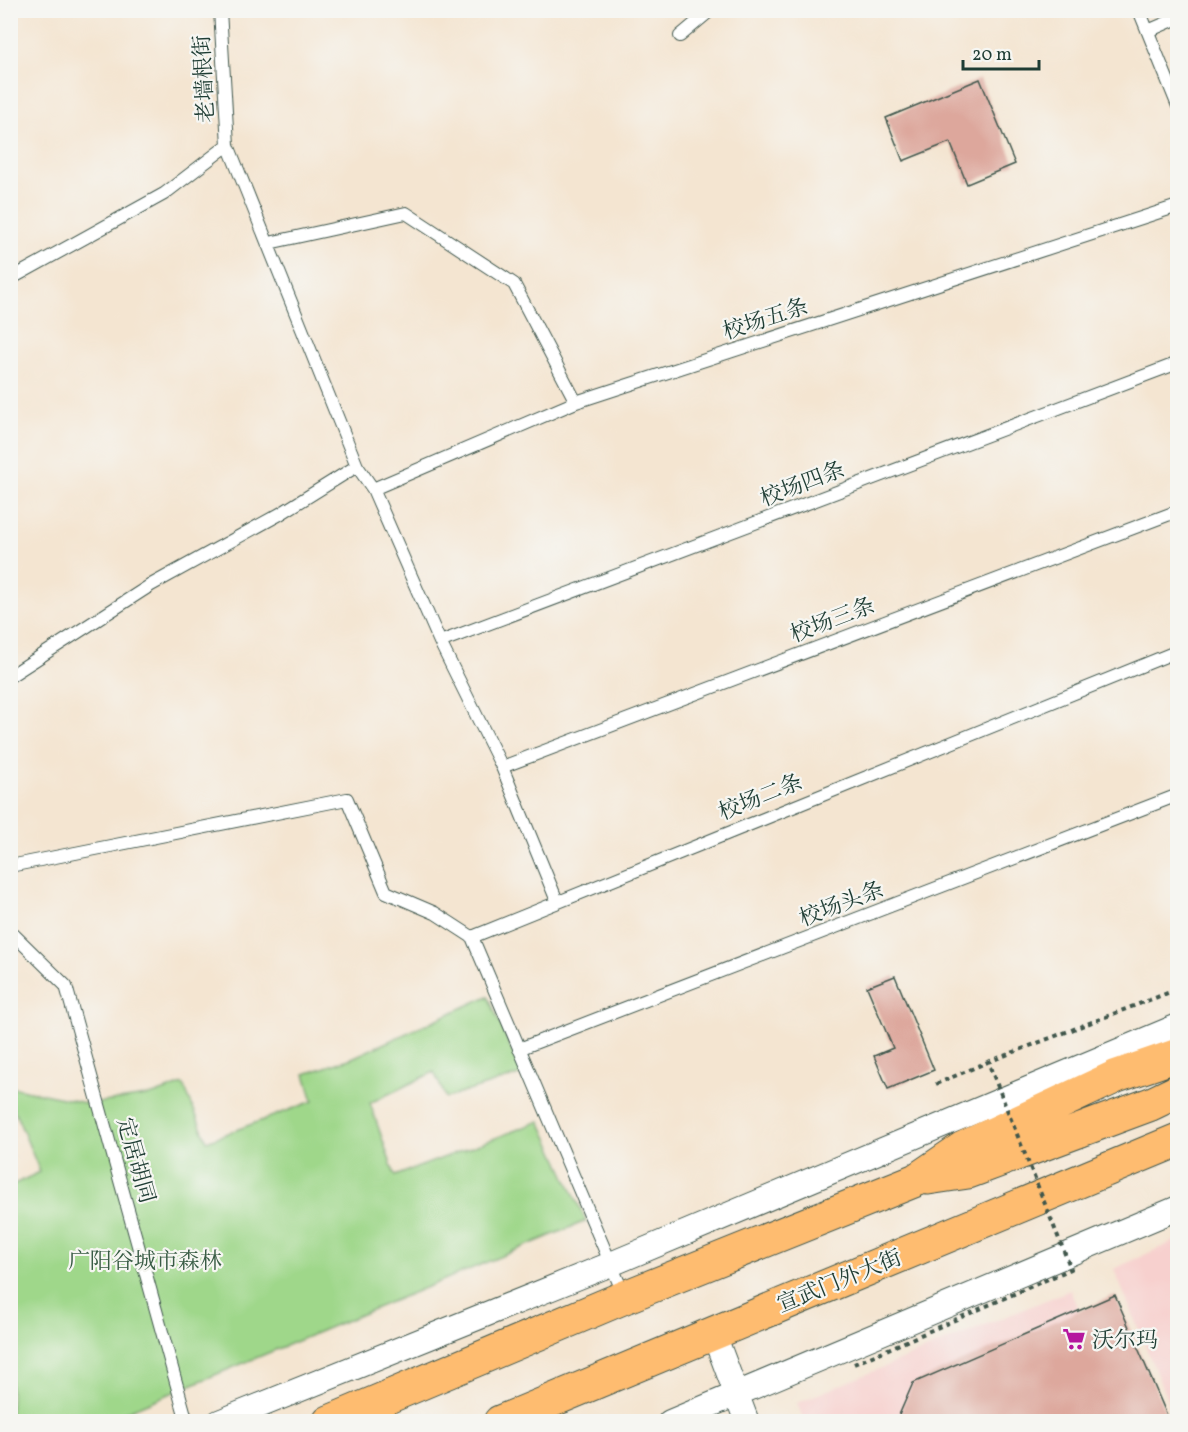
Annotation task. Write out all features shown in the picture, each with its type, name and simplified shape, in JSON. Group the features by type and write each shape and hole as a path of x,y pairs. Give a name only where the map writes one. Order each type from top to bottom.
{"main road":[{"path":"329,1422 625,1297 915,1180 963,1148 1117,1076 1178,1055"},
{"path":"915,1180 968,1172 1151,1104 1178,1091"},
{"name":"宣武门外大街","path":"501,1422 1178,1140"}],"street":[{"path":"219,1422 611,1264 1178,1026"},
{"path":"670,1422 1178,1208"},
{"path":"713,1332 747,1422"}],"lane":[{"name":"老墙根街","path":"220,10 228,144 357,466 373,489 440,642 502,767 557,901"},
{"path":"680,36 711,10"},
{"path":"1139,10 1178,106"},
{"path":"1148,31 1178,18"},
{"path":"10,279 164,194 228,144"},
{"name":"校场五条","path":"373,489 576,402 1178,206"},
{"path":"269,243 406,213 514,284 576,402"},
{"name":"校场四条","path":"440,642 1178,363"},
{"path":"10,676 151,585 280,514 357,466"},
{"name":"校场三条","path":"502,767 1178,511"},
{"name":"校场二条","path":"472,937 1178,651"},
{"name":"校场头条","path":"519,1049 1178,795"},
{"path":"10,866 347,799 387,892 435,914 472,937 625,1297"},
{"name":"定居胡同","path":"10,931 66,986 187,1422"}],"path":[{"path":"936,1084 1178,989"},
{"path":"854,1364 1071,1269 988,1062"}],"shaded area":[{"path":"1177,1240 1178,1421 1176,1422 1114,1269"},
{"name":"沃尔玛","path":"1070,1290 1126,1421 804,1421 797,1403"}],"green space":[{"name":"广阳谷城市森林","path":"488,996 522,1074 446,1098 434,1072 370,1103 395,1176 540,1121 586,1221 104,1421 11,1421 10,1186 40,1172 11,1102 11,1087 90,1104 153,1095 183,1084 207,1141 313,1101 305,1074 352,1058"}],"building":[{"path":"980,79 1015,164 967,184 950,142 903,161 886,118"},
{"path":"895,976 934,1070 888,1089 874,1056 893,1048 867,987"},
{"name":"沃尔玛","path":"1115,1295 1170,1422 896,1422 913,1383"}],"place":[{"name":"沃尔玛","path":"1074,1339"}]}
